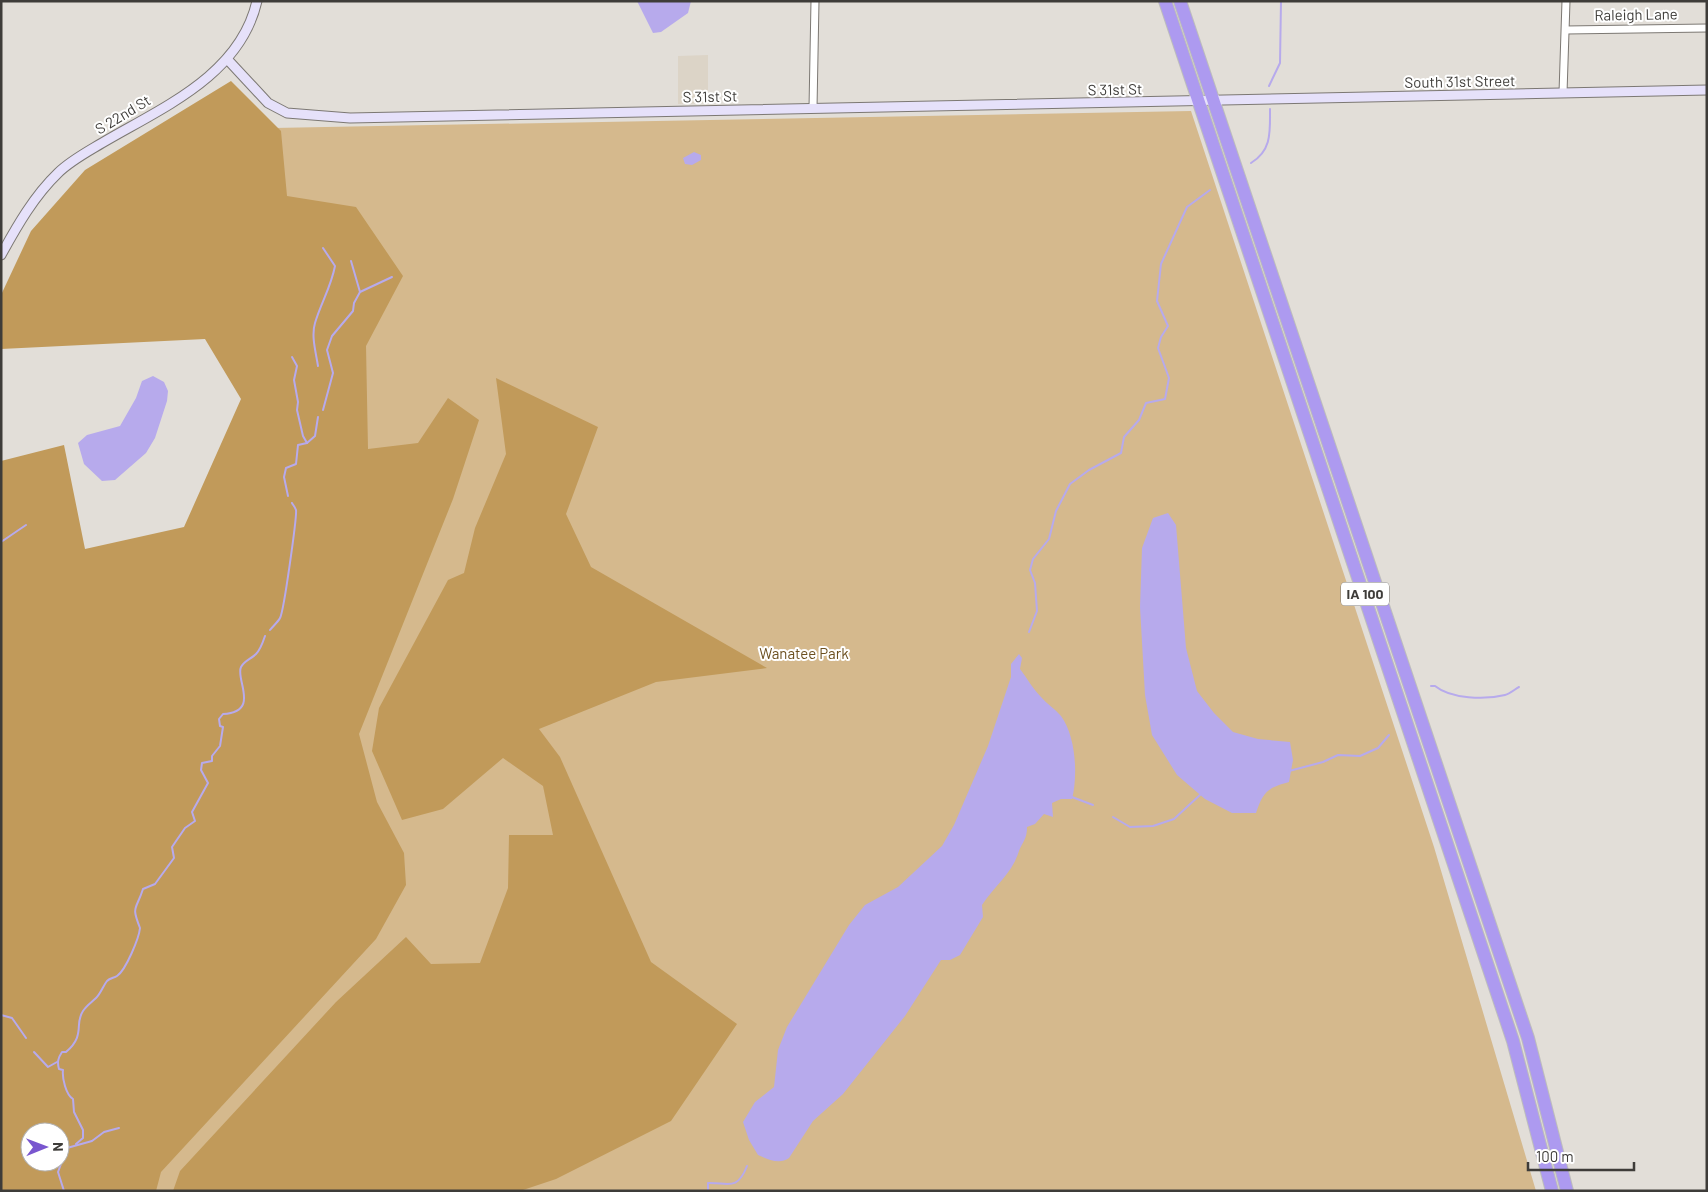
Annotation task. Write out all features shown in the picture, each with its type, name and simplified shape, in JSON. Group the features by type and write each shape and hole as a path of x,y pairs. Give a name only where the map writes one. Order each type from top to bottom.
{"highway":[{"name":"IA 100","path":"1165,1 1514,1040 1552,1191"},
{"name":"IA 100","path":"1180,1 1528,1038 1566,1191"}],"street":[{"name":"S 22nd St","path":"1,254 38,196 58,173 86,153 189,92 228,60 244,35 257,1"},
{"path":"813,108 815,1"},
{"path":"1564,93 1566,1"},
{"name":"Raleigh Lane","path":"1566,30 1707,28"},
{"name":"S 31st St","path":"228,60 268,103 287,113 315,117 350,118 1214,101"},
{"name":"South 31st Street","path":"1214,101 1707,90"}],"shaded area":[{"path":"637,1 691,1 688,13 661,32 653,33"},
{"path":"708,55 708,103 678,104 678,56"},
{"path":"231,81 281,131 287,196 356,207 403,276 366,346 368,449 418,443 448,398 479,420 453,499 359,734 377,802 404,853 406,885 376,939 161,1172 156,1191 1,1191 1,461 64,445 85,549 184,527 241,399 205,339 1,349 1,295 31,231 85,170"},
{"path":"694,152 701,155 701,160 692,165 685,164 683,158"},
{"path":"153,376 164,382 168,391 167,401 155,438 146,453 115,480 102,481 84,464 78,443 87,435 120,426 136,398 142,381"},
{"path":"496,378 598,427 566,514 591,567 767,668 656,682 539,729 560,757 651,962 737,1024 671,1121 556,1179 520,1191 173,1191 180,1171 336,1002 406,937 431,964 480,963 508,888 509,835 553,835 543,786 503,758 443,809 402,820 372,751 379,708 448,580 464,573 475,528 506,454"},
{"path":"1168,513 1176,525 1186,648 1197,691 1214,713 1233,732 1258,739 1290,742 1293,760 1289,782 1276,786 1267,792 1261,800 1256,813 1232,813 1205,799 1177,775 1152,735 1145,695 1140,607 1142,548 1153,518"},
{"path":"1019,654 1022,658 1020,669 1038,694 1061,716 1070,734 1075,768 1072,799 1061,799 1052,803 1053,817 1044,814 1035,824 1027,827 1026,837 1016,859 1008,873 982,905 983,917 960,955 950,960 941,960 905,1016 843,1094 813,1121 789,1158 777,1161 758,1155 749,1140 743,1122 755,1102 774,1087 778,1050 787,1027 849,925 865,905 898,887 942,846 954,825 988,746 1011,677 1011,664"}],"green space":[{"name":"Wanatee Park","path":"1191,111 1434,847 1536,1191 1,1191 1,559 277,554 273,128"}],"waterway":[{"path":"1269,86 1280,63 1281,1"},
{"path":"1251,163 1258,158 1266,146 1270,133 1270,109"},
{"path":"1029,632 1037,611 1035,583 1030,570 1033,559 1049,539 1056,511 1070,484 1089,470 1121,453 1124,437 1139,420 1146,403 1165,399 1169,378 1158,348 1161,337 1168,326 1157,301 1161,264 1187,207 1210,190"},
{"path":"318,366 314,344 314,328 335,266 323,248"},
{"path":"351,261 360,292"},
{"path":"323,410 333,373 327,350 332,336 353,311 354,303 360,292 392,277"},
{"path":"292,357 297,366 294,380 298,402 297,410 303,436 307,443"},
{"path":"288,496 284,477 286,468 296,464 298,445 307,443 315,436 318,417"},
{"path":"270,630 278,621 282,612 296,516 296,510 292,503"},
{"path":"1,542 26,525"},
{"path":"76,1144 83,1138 83,1130 74,1112 73,1099 68,1094 65,1086 63,1070 59,1069 59,1058 62,1052 66,1052 76,1040 79,1020 83,1011 98,996 107,981 121,973 128,961 139,933 140,928 135,911 143,889 155,884 174,858 172,847 185,828 195,821 192,812 208,783 201,770 202,763 212,761 212,756 220,746 223,727 220,726 219,719 223,714 234,712 241,708 244,701 241,667 254,656 265,636"},
{"path":"1431,686 1435,686 1450,694 1478,698 1509,694 1519,687"},
{"path":"1289,771 1323,762 1338,755 1360,756 1378,748 1389,735"},
{"path":"1113,817 1130,827 1153,826 1174,819 1201,794"},
{"path":"1072,797 1093,805"},
{"path":"1,1015 12,1018 26,1038"},
{"path":"34,1052 48,1067 57,1062"},
{"path":"64,1191 58,1172 67,1148 92,1141 104,1132 119,1128"},
{"path":"708,1191 708,1183 735,1183 747,1166"}]}
